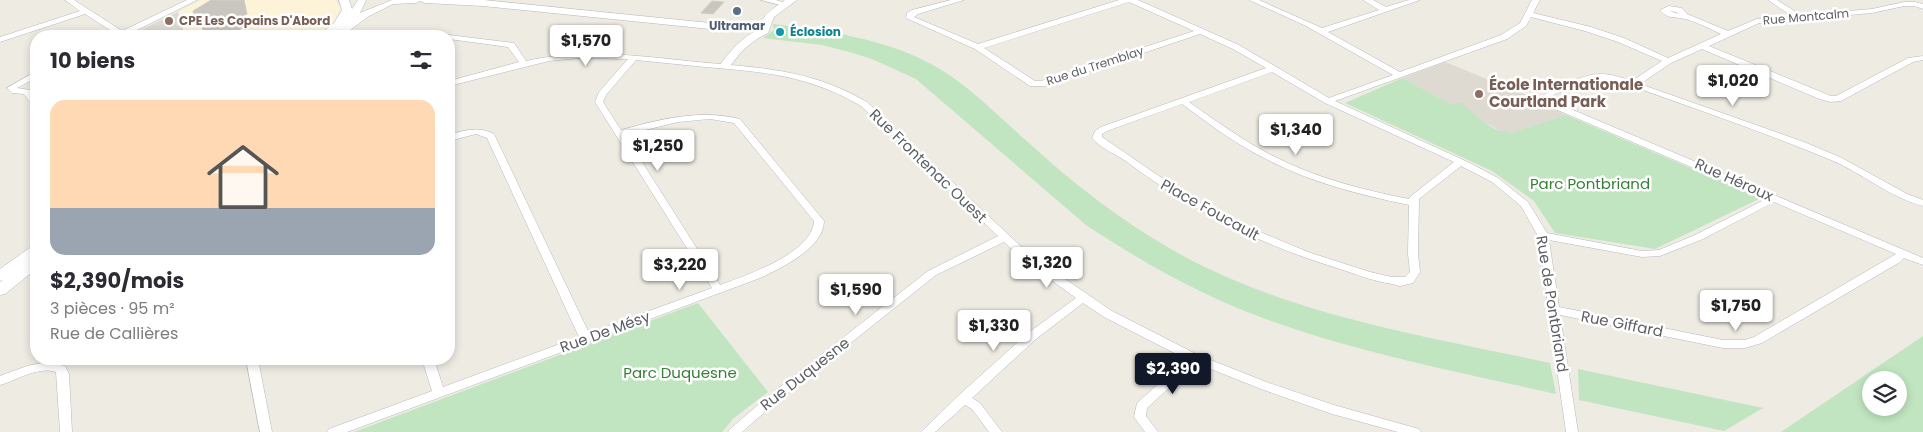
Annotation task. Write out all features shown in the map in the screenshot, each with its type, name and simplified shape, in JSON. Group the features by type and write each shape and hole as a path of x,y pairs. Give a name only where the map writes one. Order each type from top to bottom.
{"street":[{"path":"69,0 113,30"},
{"path":"134,30 193,0"},
{"path":"333,30 345,14 347,8 344,0"},
{"path":"335,30 356,11 361,0 372,5 416,0"},
{"path":"425,0 483,3 752,30"},
{"path":"467,0 483,3"},
{"path":"766,0 784,2"},
{"name":"Rue du Tremblay","path":"960,0 915,12 910,15 910,18 978,47 1028,83 1039,85 1201,30"},
{"path":"978,47 1127,0"},
{"name":"Rue de Pontbriand","path":"1132,0 1236,47 1328,101 1460,162 1495,180 1516,196 1536,220 1543,236 1572,432"},
{"path":"1253,0 1322,31 1398,74"},
{"path":"1367,0 1386,10"},
{"path":"1322,31 1416,0"},
{"path":"1328,101 1504,37 1523,24 1536,0"},
{"path":"1772,0 1798,16"},
{"path":"338,30 365,14 395,2"},
{"path":"725,66 752,30 784,2"},
{"name":"Rue Montcalm","path":"1632,85 1668,61 1757,20 1872,11 1904,4 1915,4 1923,7"},
{"path":"0,40 86,11"},
{"path":"1529,14 1621,40 1668,61"},
{"path":"1684,15 1728,34"},
{"path":"455,38 511,45 524,64"},
{"path":"1701,45 1833,100 1902,64 1923,58"},
{"name":"Rue Frontenac Ouest","path":"455,81 524,64 575,56 634,57 800,76 853,97 864,104 1026,257 1083,298 1138,331 1194,358 1300,399 1415,432"},
{"path":"634,57 599,100 718,290"},
{"name":"Place Foucault","path":"1272,68 1184,102 1100,131 1097,138 1101,142 1113,147 1158,182 1246,232 1296,252 1394,281 1409,280 1414,276 1412,203"},
{"name":"Rue Héroux","path":"1632,85 1610,77 1595,76 1552,92 1547,97 1556,106 1923,262"},
{"path":"30,78 11,88 15,91 28,92 30,95"},
{"path":"1632,85 1801,144 1839,160 1904,196 1923,203"},
{"path":"1184,102 1253,148 1294,169 1342,186 1412,203 1417,195 1460,162"},
{"name":"Rue De Mésy","path":"333,432 764,272 786,260 816,235 820,226 819,221 742,127 734,120 708,118 672,121 619,134"},
{"path":"455,137 474,132 486,133 491,136 586,339"},
{"path":"1543,236 1642,254 1660,253 1699,237 1774,198"},
{"name":"Rue Duquesne","path":"734,432 770,401 932,273 1004,238"},
{"name":"Rue Giffard","path":"1555,310 1713,342 1745,344 1758,340 1896,260 1903,253"},
{"path":"0,276 30,254"},
{"path":"0,290 30,267"},
{"path":"927,432 1032,336 1083,298"},
{"path":"1152,432 1140,417 1141,406 1194,358"},
{"path":"253,365 266,432"},
{"path":"430,365 439,394"},
{"path":"0,381 45,366 57,367 61,370 66,432"},
{"path":"963,398 976,406 996,432"}],"shaded area":[{"path":"201,0 336,0 340,10 335,20 323,30 183,30 178,12"},
{"path":"178,12 183,30 141,30"},
{"name":"École Internationale Courtland Park","path":"1445,62 1541,101 1566,115 1508,135 1402,78"}],"green space":[{"path":"773,24 837,33 880,43 901,50 940,69 975,95 1097,200 1150,237 1213,271 1259,290 1355,320 1550,363 1556,394 1408,361 1335,342 1263,318 1217,299 1150,265 1086,225 916,79 872,59 849,52 822,45 763,38 774,30"},
{"name":"Parc Pontbriand","path":"1402,78 1451,104 1462,103 1489,126 1509,134 1566,115 1761,198 1655,249 1555,233 1534,201 1492,171 1345,103"},
{"name":"Parc Duquesne","path":"698,303 768,392 734,418 722,432 354,432"},
{"path":"1923,336 1923,432 1781,432 1862,377 1862,416 1907,416 1907,371 1871,371"},
{"path":"1578,369 1763,408 1724,431 1579,400"}],"building":[{"path":"211,0 244,0 247,14 242,17 243,21 240,23 242,28 239,30 203,30 202,26 196,27 193,11"},
{"path":"712,1 724,2 713,14 701,13"}],"place":[{"name":"Ultramar","path":"737,11"},
{"name":"CPE Les Copains D'Abord","path":"169,21"},
{"name":"Éclosion","path":"780,32"},
{"name":"École Internationale Courtland Park","path":"1479,94"}]}
